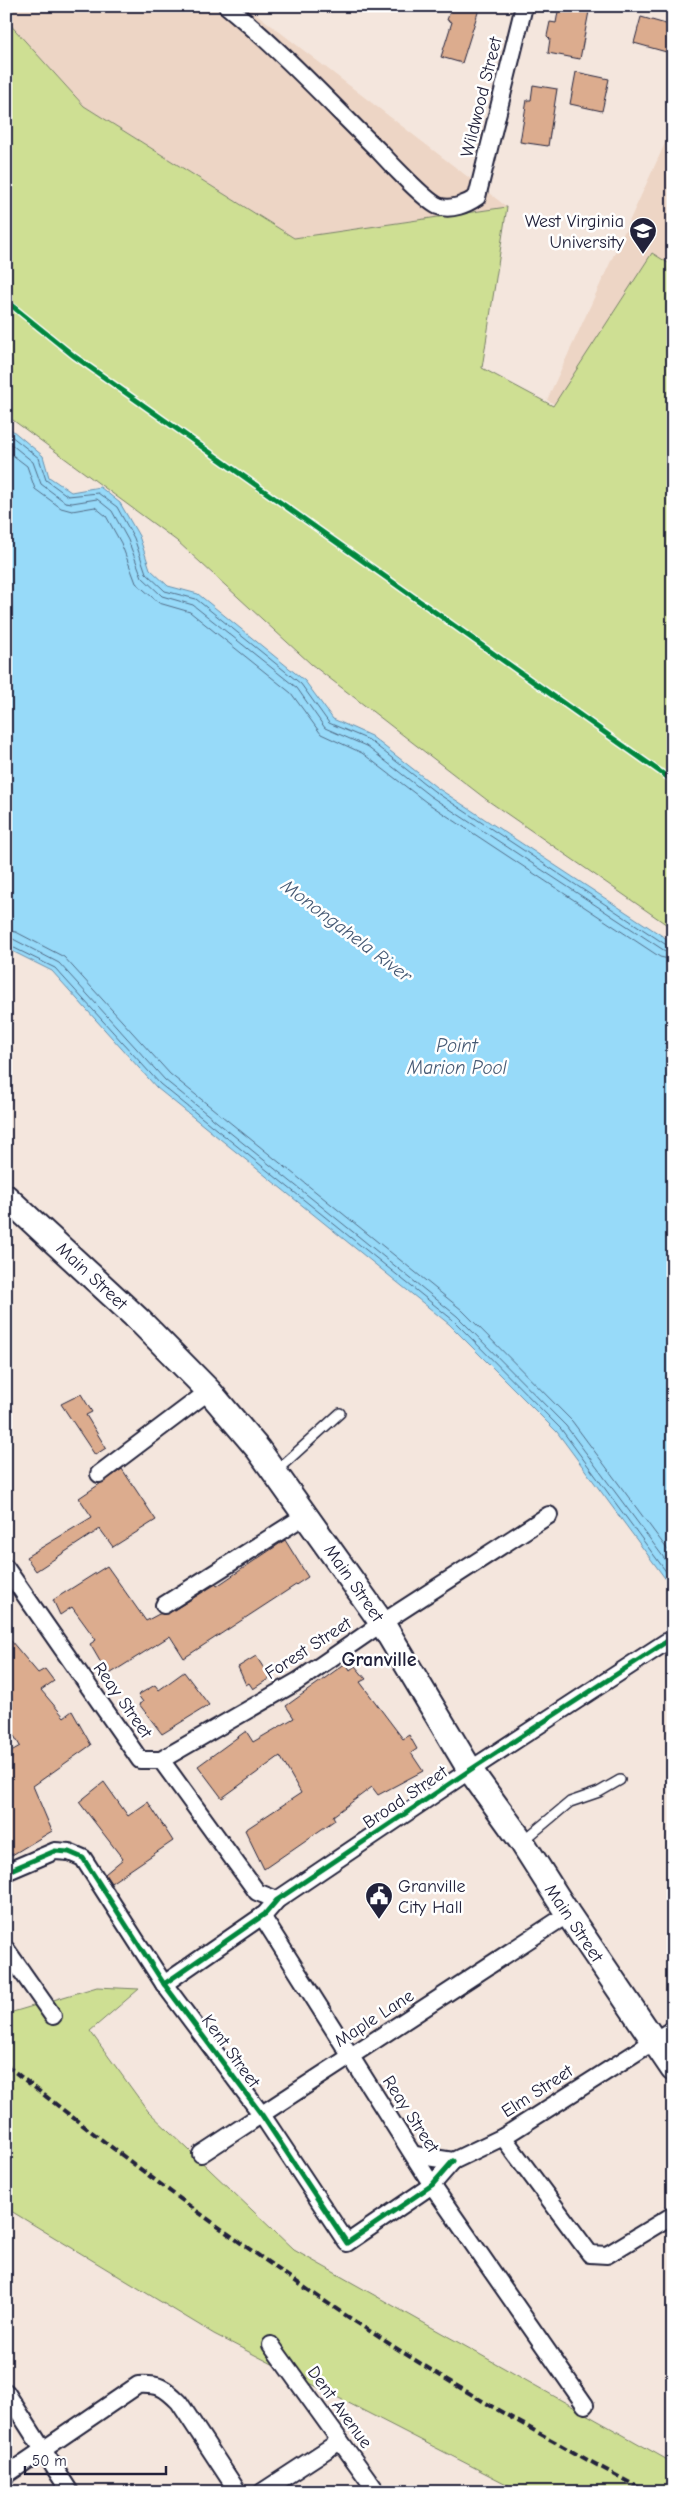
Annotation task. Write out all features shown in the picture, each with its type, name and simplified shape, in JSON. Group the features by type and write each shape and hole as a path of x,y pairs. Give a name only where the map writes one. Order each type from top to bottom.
{"main road":[{"name":"Main Street","path":"6,1197 140,1321 209,1391 274,1472 382,1623 470,1770 522,1842 568,1914 663,2034 673,2069"}],"street":[{"name":"Wildwood Street","path":"227,6 256,30 406,179 438,206 467,204 478,197 524,6"},
{"path":"99,1474 209,1391"},
{"path":"164,1605 306,1515"},
{"name":"Forest Street","path":"161,1760 298,1681 382,1623 549,1515"},
{"name":"Reay Street","path":"6,1568 140,1760 161,1760"},
{"name":"Broad Street","path":"164,1984 262,1916 277,1900 470,1770 666,1642"},
{"path":"161,1760 257,1892 277,1900"},
{"name":"Kent Street","path":"6,1872 55,1851 69,1852 83,1858 164,1984 262,2116 347,2243 432,2185"},
{"name":"Maple Lane","path":"201,2154 262,2116 568,1914"},
{"name":"Reay Street","path":"262,1916 350,2057 415,2155 432,2185 584,2405"},
{"path":"6,1949 53,2016"},
{"name":"Elm Street","path":"453,2161 503,2137 663,2034"},
{"path":"503,2137 590,2254 607,2255 673,2215"},
{"path":"415,2155 453,2161"},
{"path":"432,2185 453,2161"},
{"name":"Dent Avenue","path":"271,2345 377,2492"},
{"path":"6,2474 138,2385 155,2384 168,2390 179,2402 238,2492"},
{"path":"6,2392 70,2492"},
{"path":"262,2492 340,2441"}],"lane":[{"path":"274,1472 340,1413"},
{"path":"522,1842 570,1802 599,1792 620,1780"}],"shaded area":[{"path":"6,6 246,6 507,207 294,238 84,106 6,20"},
{"name":"West Virginia University","path":"673,126 673,475 547,400"}],"green space":[{"path":"6,20 84,106 294,238 507,207 482,368 553,406 652,253 673,266 673,929 487,800 311,664 177,541 6,415"},
{"path":"97,1987 139,1989 90,2031 148,2111 294,2250 673,2463 673,2492 522,2492 214,2334 6,2208 6,2014"}],"water":[{"name":"Point Marion Pool","path":"6,425 43,456 49,477 71,492 100,487 120,503 139,536 150,569 168,586 198,594 305,681 333,719 371,736 436,787 673,943 673,1589 557,1432 449,1324 157,1088 52,971 6,948"}],"building":[{"path":"452,6 480,6 462,63 441,57 452,22 447,20"},
{"path":"559,6 590,6 580,59 548,53 550,39 547,36 550,22 556,23"},
{"path":"641,17 673,26 673,42 670,53 634,43"},
{"path":"576,72 609,79 602,111 570,104"},
{"path":"533,85 557,89 548,146 520,142 527,100 531,100"},
{"path":"81,1394 92,1412 86,1415 106,1448 95,1455 61,1404"},
{"path":"122,1469 156,1520 113,1547 100,1529 36,1571 26,1557 92,1517 79,1498"},
{"path":"285,1540 308,1577 184,1658 170,1636 108,1675 90,1644 96,1640 72,1607 60,1615 53,1600 107,1566 146,1621 159,1614 169,1613 216,1584 217,1586"},
{"path":"6,1635 38,1673 45,1669 54,1681 41,1690 64,1717 72,1711 91,1745 33,1786 52,1831 12,1855 6,1846 6,1754 20,1746 6,1722"},
{"path":"256,1656 270,1678 253,1689 249,1683 246,1685 238,1667"},
{"path":"346,1663 350,1670 355,1666 366,1679 360,1682 403,1739 409,1735 417,1749 411,1753 423,1771 378,1795 372,1787 333,1816 335,1820 264,1869 245,1830 301,1793 280,1756 222,1798 198,1766 246,1731 253,1742 294,1718 286,1706"},
{"path":"184,1672 209,1705 162,1734 139,1704 143,1702 138,1695 155,1685 159,1690"},
{"path":"104,1782 128,1816 148,1802 173,1841 111,1883 105,1874 123,1859 79,1802"}],"railway":[{"path":"6,2065 225,2232 338,2310 454,2384 647,2492"}],"cycle path":[{"path":"6,301 74,356 673,781"},
{"path":"164,1984 265,1914 277,1900 470,1770 666,1642"},
{"path":"6,1872 55,1851 69,1852 83,1858 164,1984 262,2115 347,2243 432,2185 453,2161"}],"place":[{"name":"West Virginia University","path":"643,255"},
{"name":"Granville City Hall","path":"379,1920"}],"district":[{"name":"Granville","path":"379,1659"}],"water label":[{"name":"Monongahela River","path":"347,930"}]}
